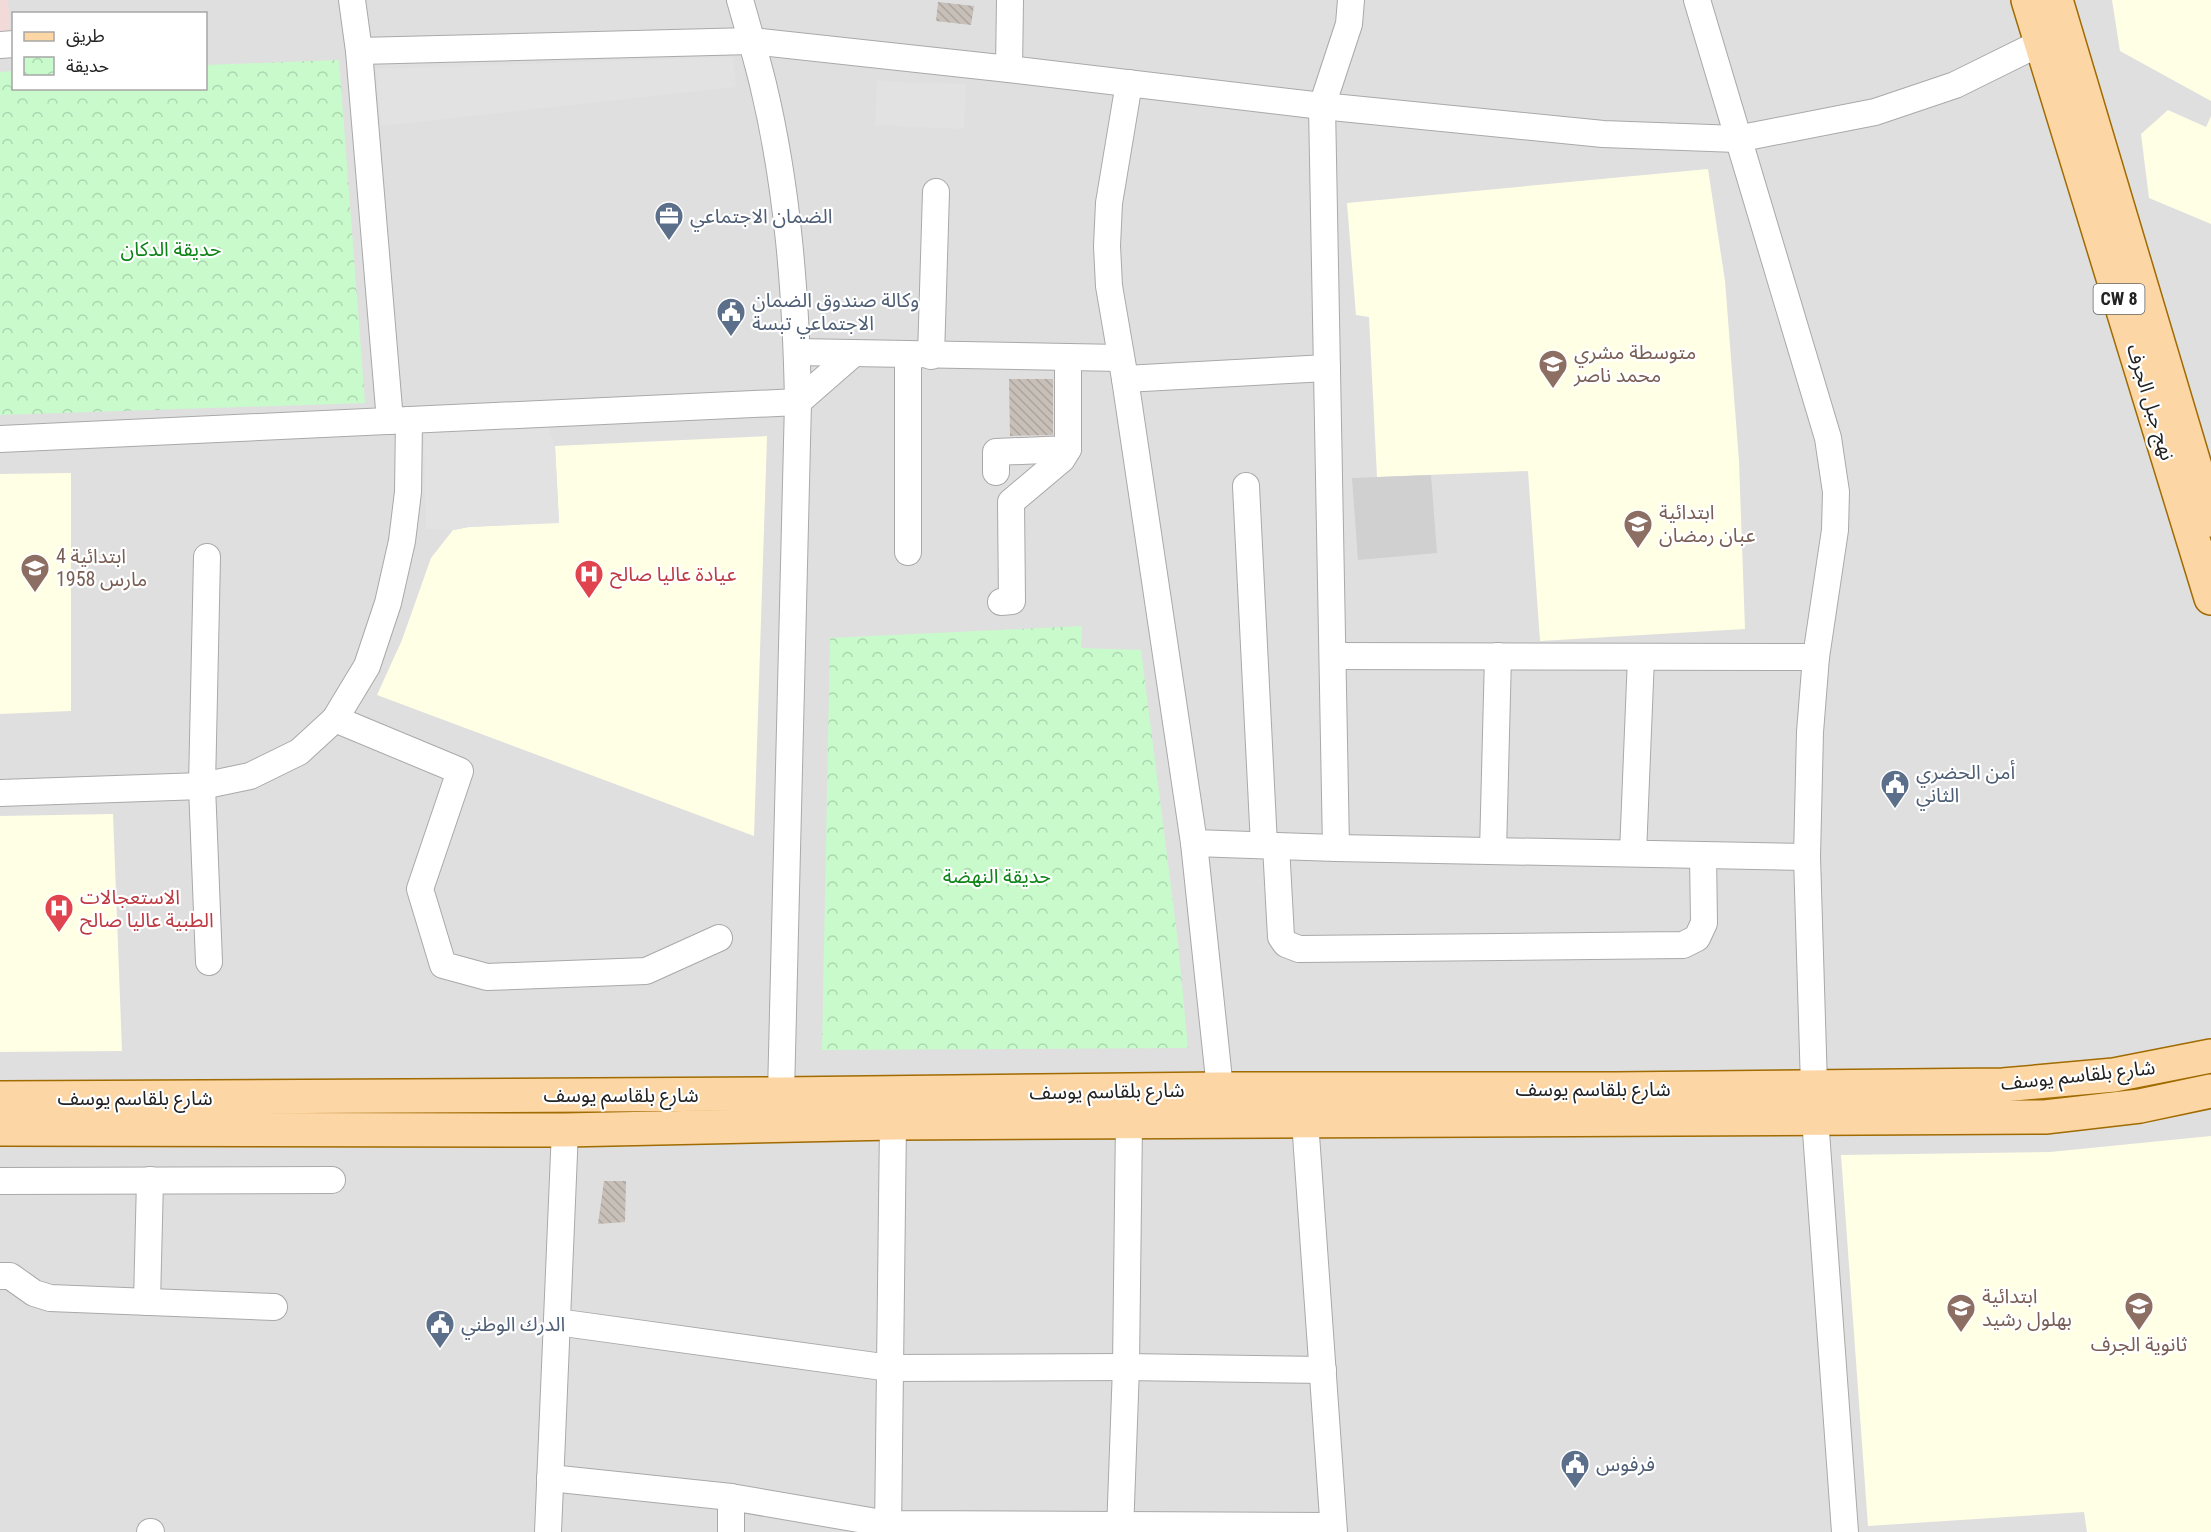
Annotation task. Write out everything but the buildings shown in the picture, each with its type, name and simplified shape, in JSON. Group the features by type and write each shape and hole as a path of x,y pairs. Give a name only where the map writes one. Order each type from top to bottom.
{"main road":[{"name":"نهج جبل الجرف","path":"2028,0 2211,598"},
{"name":"نهج جبل الجرف","path":"2056,0 2211,520"},
{"name":"شارع بلقاسم يوسف","path":"0,1129 565,1130 893,1123 1305,1121 1814,1102 2114,1075 2211,1056"},
{"name":"شارع بلقاسم يوسف","path":"0,1098 1220,1089 1814,1102 2045,1117 2140,1106 2211,1091"}],"street":[{"path":"0,793 202,786 250,776 299,752 335,719 367,666 388,603 402,541 408,492 352,0"},
{"path":"740,0 763,85 780,171 789,237 797,352 798,402 781,1094"},
{"path":"1009,69 1010,0"},
{"path":"1336,848 1322,106 1349,24 1351,0"},
{"path":"1697,0 1828,438 1836,492 1835,530 1816,657 1810,732 1807,857 1814,1102 1845,1532"},
{"path":"359,51 751,40 1322,106 1603,134 1737,139 1875,112 1955,85 2040,43"},
{"path":"1129,83 1109,203 1107,246 1109,286 1194,843 1220,1089"},
{"path":"908,552 919,355 936,192"},
{"path":"797,352 1068,357 1123,368 1327,368"},
{"path":"0,439 798,402 853,354"},
{"path":"1001,602 1012,601 1011,502 1062,459 1068,448 1068,357"},
{"path":"996,472 996,452 1068,448"},
{"path":"1246,486 1270,845 1281,937 1286,944 1299,949 1683,945 1697,938 1704,923 1703,855"},
{"path":"207,557 202,786 209,962"},
{"path":"1333,656 1816,657"},
{"path":"1493,851 1498,656"},
{"path":"1633,853 1641,657"},
{"path":"335,719 460,771 420,889 443,965 487,977 646,971 719,938"},
{"path":"1194,843 1807,857"},
{"path":"550,1478 731,1497 888,1528 1334,1529 1305,1121"},
{"path":"1120,1528 1126,1367 1129,1122"},
{"path":"888,1528 893,1123"},
{"path":"548,1532 565,1130"},
{"path":"0,1180 332,1180"},
{"path":"147,1302 150,1180"},
{"path":"0,1276 10,1276 34,1293 50,1298 274,1307"},
{"path":"556,1322 890,1368 1126,1367 1323,1370"},
{"path":"731,1497 731,1532"}],"shaded area":[{"path":"0,0 2211,0 2211,1532 0,1532"},
{"path":"0,0 8,0 10,31 0,32"},
{"path":"2112,0 2211,0 2211,101 2120,51"},
{"path":"733,57 736,87 381,126 376,69"},
{"path":"877,81 966,84 964,129 875,125"},
{"path":"2168,110 2206,127 2211,116 2211,224 2149,198 2141,134"},
{"name":"متوسطة مشري محمد ناصر","path":"1708,169 1725,281 1739,461 1745,629 1540,641 1528,471 1377,477 1369,317 1356,315 1347,203"},
{"path":"548,427 555,446 559,523 469,527 453,530 426,529 424,432"},
{"name":"عيادة عاليا صالح","path":"767,436 754,836 377,695 402,640 431,558 453,530 559,522 555,446"},
{"name":"ابتدائية 4 مارس 1958","path":"71,473 71,711 0,714 0,474"},
{"path":"1431,475 1437,553 1358,560 1352,478"},
{"name":"الاستعجالات الطبية عاليا صالح","path":"113,814 122,1051 0,1052 0,816"},
{"path":"2211,1136 2211,1532 2087,1532 2084,1512 1868,1526 1841,1155 2050,1152"}],"green space":[{"name":"حديقة الدكان","path":"339,60 365,403 0,415 0,72 12,71 12,90 207,90 207,65"},
{"name":"حديقة النهضة","path":"1082,626 1081,648 1141,650 1178,942 1188,1048 822,1050 830,638"}],"place":[{"name":"الضمان الاجتماعي","path":"669,242"},
{"name":"وكالة صندوق الضمان الاجتماعي تبسة","path":"731,338"},
{"name":"متوسطة مشري محمد ناصر","path":"1553,390"},
{"name":"ابتدائية عبان رمضان","path":"1638,550"},
{"name":"ابتدائية 4 مارس 1958","path":"35,594"},
{"name":"عيادة عاليا صالح","path":"589,600"},
{"name":"أمن الحضري الثاني","path":"1895,810"},
{"name":"الاستعجالات الطبية عاليا صالح","path":"59,934"},
{"name":"ثانوية الجرف","path":"2139,1332"},
{"name":"ابتدائية بهلول رشيد","path":"1961,1334"},
{"name":"الدرك الوطني","path":"440,1350"},
{"name":"فرفوس","path":"1575,1490"}]}
